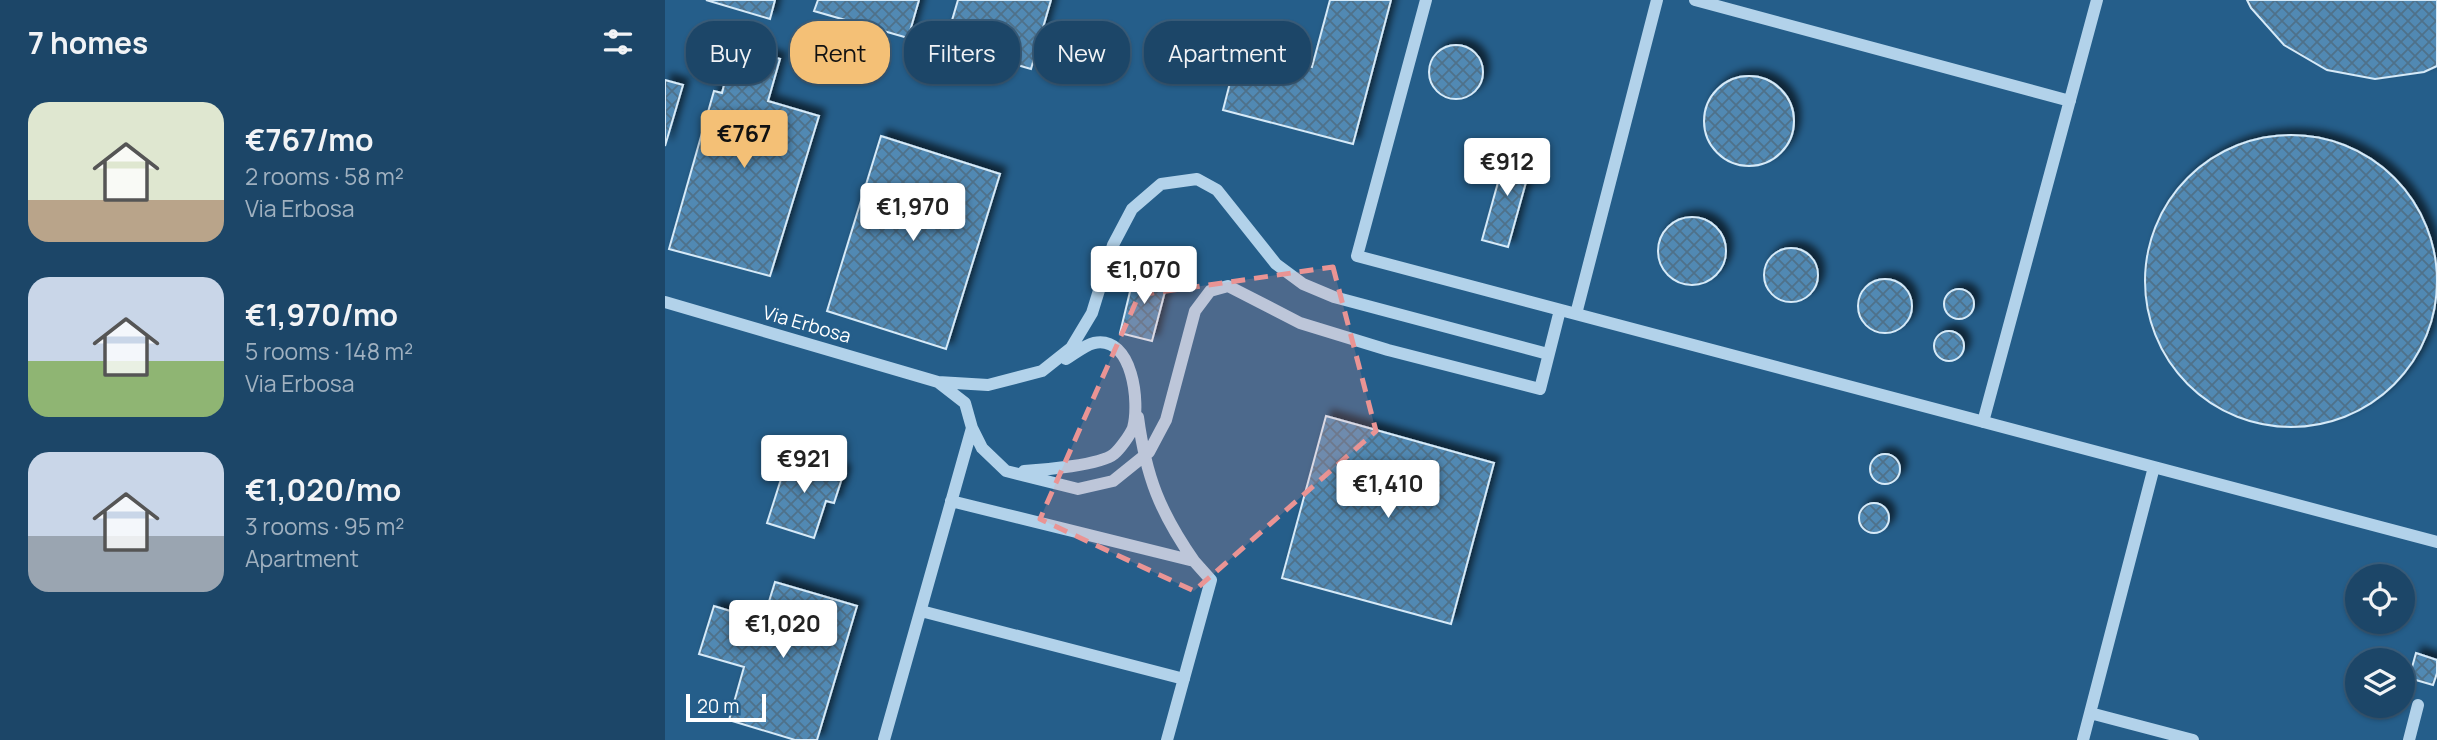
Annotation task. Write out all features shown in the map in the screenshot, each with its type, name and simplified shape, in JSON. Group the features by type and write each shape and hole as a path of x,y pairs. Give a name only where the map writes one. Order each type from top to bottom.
{"street":[{"path":"1426,0 1357,256 2437,541"},
{"path":"1576,314 1657,0"},
{"path":"1695,0 2070,101"},
{"path":"1983,422 2097,0"},
{"path":"1042,371 1071,348 1092,313 1113,245 1132,209 1161,184 1197,179 1217,190 1276,264 1303,284 1334,298 1548,354"},
{"path":"938,382 965,403 972,428 982,448 1006,471 1077,489 1113,481 1149,452 1166,419 1195,311 1210,291 1228,286 1300,323 1388,350 1539,389 1560,310"},
{"name":"Via Erbosa","path":"665,302 938,382"},
{"path":"938,382 988,385 1042,371 1094,343 1107,344 1124,354 1131,371 1143,456 1166,519 1193,561 1211,580 1167,740"},
{"path":"1006,471 1074,466 1113,455 1132,430 1136,408"},
{"path":"885,740 972,428"},
{"path":"2083,740 2154,467"},
{"path":"951,501 1193,561"},
{"path":"921,611 1184,679"},
{"path":"2409,740 2418,705"},
{"path":"2090,713 2193,740"}],"highlighted area":[{"path":"1333,267 1376,431 1194,591 1040,519 1139,295"}],"building":[{"path":"706,0 775,0 770,19"},
{"path":"818,0 919,0 913,21 904,21 904,37 890,33 890,21 849,21 814,11"},
{"path":"958,0 1051,0 1045,21 1034,21 1034,59 1031,69 1020,66 1020,21 952,21"},
{"path":"1330,0 1391,0 1353,144 1223,110 1230,84 1311,84 1312,67"},
{"path":"2247,0 2437,0 2437,66 2424,72 2375,79 2327,70 2284,45"},
{"path":"1456,45 1475,53 1483,72 1475,91 1456,99 1437,91 1429,72 1437,53"},
{"path":"1749,76 1766,80 1781,89 1790,104 1794,121 1790,138 1781,153 1766,162 1749,166 1732,162 1717,153 1708,138 1704,121 1708,104 1717,89 1732,80"},
{"path":"665,80 683,85 665,146"},
{"path":"724,84 773,84 768,101 819,116 770,276 669,249 714,91 722,93"},
{"path":"2291,135 2333,141 2360,152 2384,168 2404,188 2420,212 2431,239 2437,281 2431,323 2420,350 2404,374 2384,394 2360,410 2333,421 2291,427 2249,421 2222,410 2198,394 2178,374 2162,350 2151,323 2145,281 2151,239 2162,212 2178,188 2198,168 2222,152 2249,141"},
{"path":"881,136 1000,174 946,349 827,311"},
{"path":"1507,150 1533,157 1508,247 1482,240"},
{"path":"1699,217 1720,232 1726,244 1724,264 1716,275 1699,285 1685,285 1668,275 1660,264 1658,244 1668,227 1679,219"},
{"path":"1791,248 1810,256 1818,275 1810,294 1791,302 1772,294 1764,275 1772,256"},
{"path":"1135,271 1168,280 1152,341 1120,333"},
{"path":"1885,279 1904,287 1912,306 1904,325 1885,333 1866,325 1858,306 1866,287"},
{"path":"1959,289 1970,293 1974,304 1970,315 1959,319 1948,315 1944,304 1948,293"},
{"path":"1949,331 1960,335 1964,346 1960,357 1949,361 1938,357 1934,346 1938,335"},
{"path":"1326,416 1494,463 1451,624 1282,578"},
{"path":"789,454 844,472 834,503 826,501 814,538 767,523"},
{"path":"1885,454 1896,458 1900,469 1896,480 1885,484 1874,480 1870,469 1874,458"},
{"path":"1874,503 1885,507 1889,518 1885,529 1874,533 1863,529 1859,518 1863,507"},
{"path":"775,582 857,606 817,740 795,740 729,720 744,667 699,654 714,606 763,621"},
{"path":"2416,653 2437,660 2433,685 2415,680"}]}
